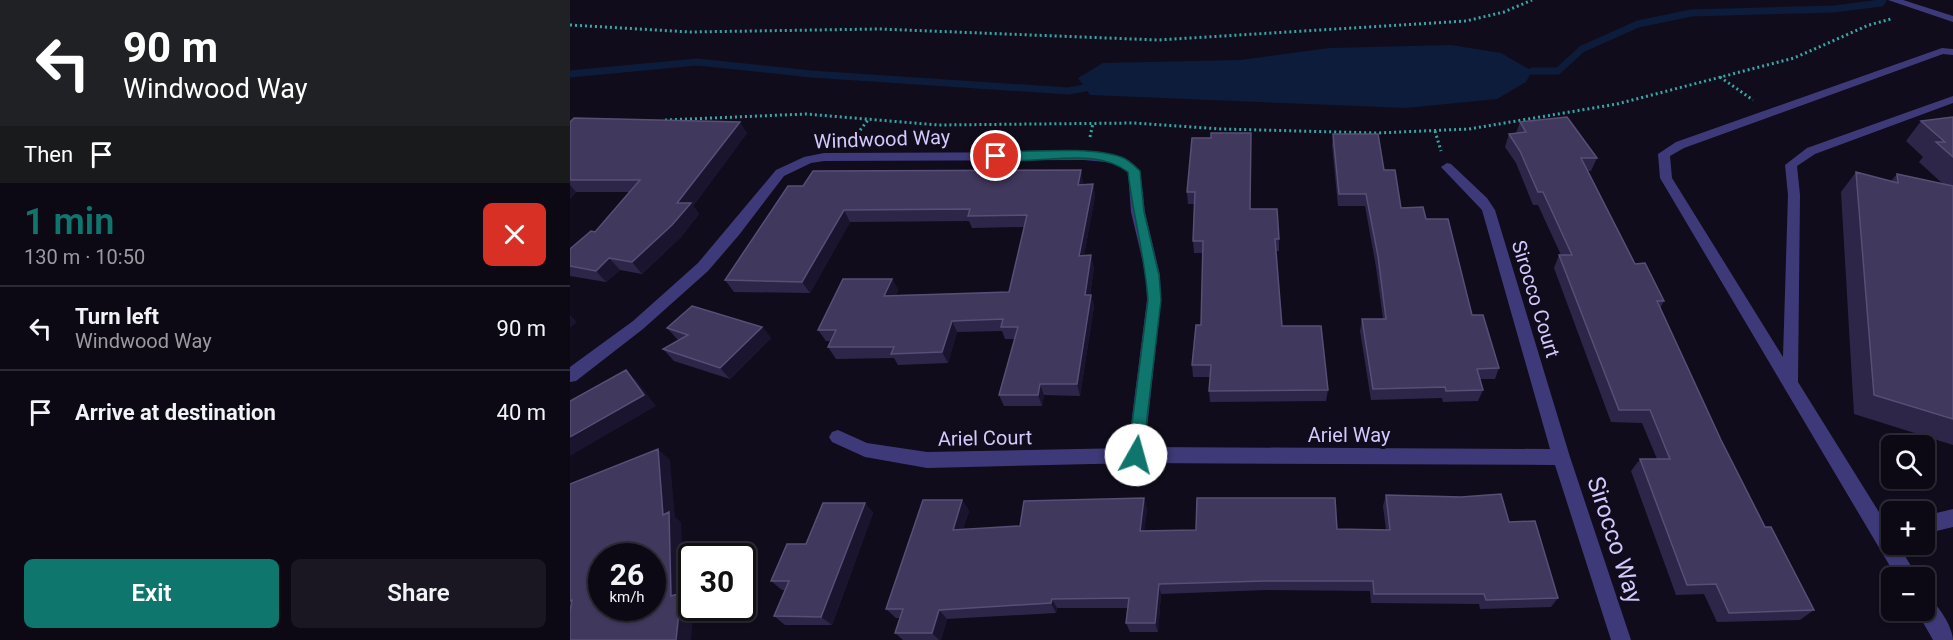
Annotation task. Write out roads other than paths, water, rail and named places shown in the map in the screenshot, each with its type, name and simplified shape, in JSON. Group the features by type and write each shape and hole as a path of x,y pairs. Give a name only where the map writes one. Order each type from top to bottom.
{"street":[{"path":"1893,0 1953,19"},
{"path":"1881,526 1790,383 1666,178 1664,154 1680,145 1942,51 1953,52"},
{"path":"1790,383 1794,195 1791,165 1811,151 1953,99"},
{"name":"Windwood Way","path":"570,376 673,296 734,232 780,173 808,160 824,157 1063,155 1108,158 1119,160 1134,171 1138,212 1153,275 1154,300 1136,455"},
{"name":"Sirocco Court","path":"1447,167 1482,201 1488,210 1561,457"},
{"name":"Ariel Court","path":"838,437 865,450 927,460 1136,455"},
{"name":"Ariel Way","path":"1136,455 1561,457"},
{"name":"Sirocco Way","path":"1561,457 1621,640"},
{"path":"1935,522 1953,518"},
{"path":"1934,621 1946,640"}],"water":[{"path":"1451,45 1501,53 1532,71 1526,82 1497,99 1406,108 1090,95 1078,78 1103,63 1240,60 1329,48"}],"waterway":[{"path":"1532,71 1558,71 1582,49 1638,24 1691,13 1834,9 1881,3 1883,0"},
{"path":"570,74 697,62 811,74 1068,91 1085,88"}]}
